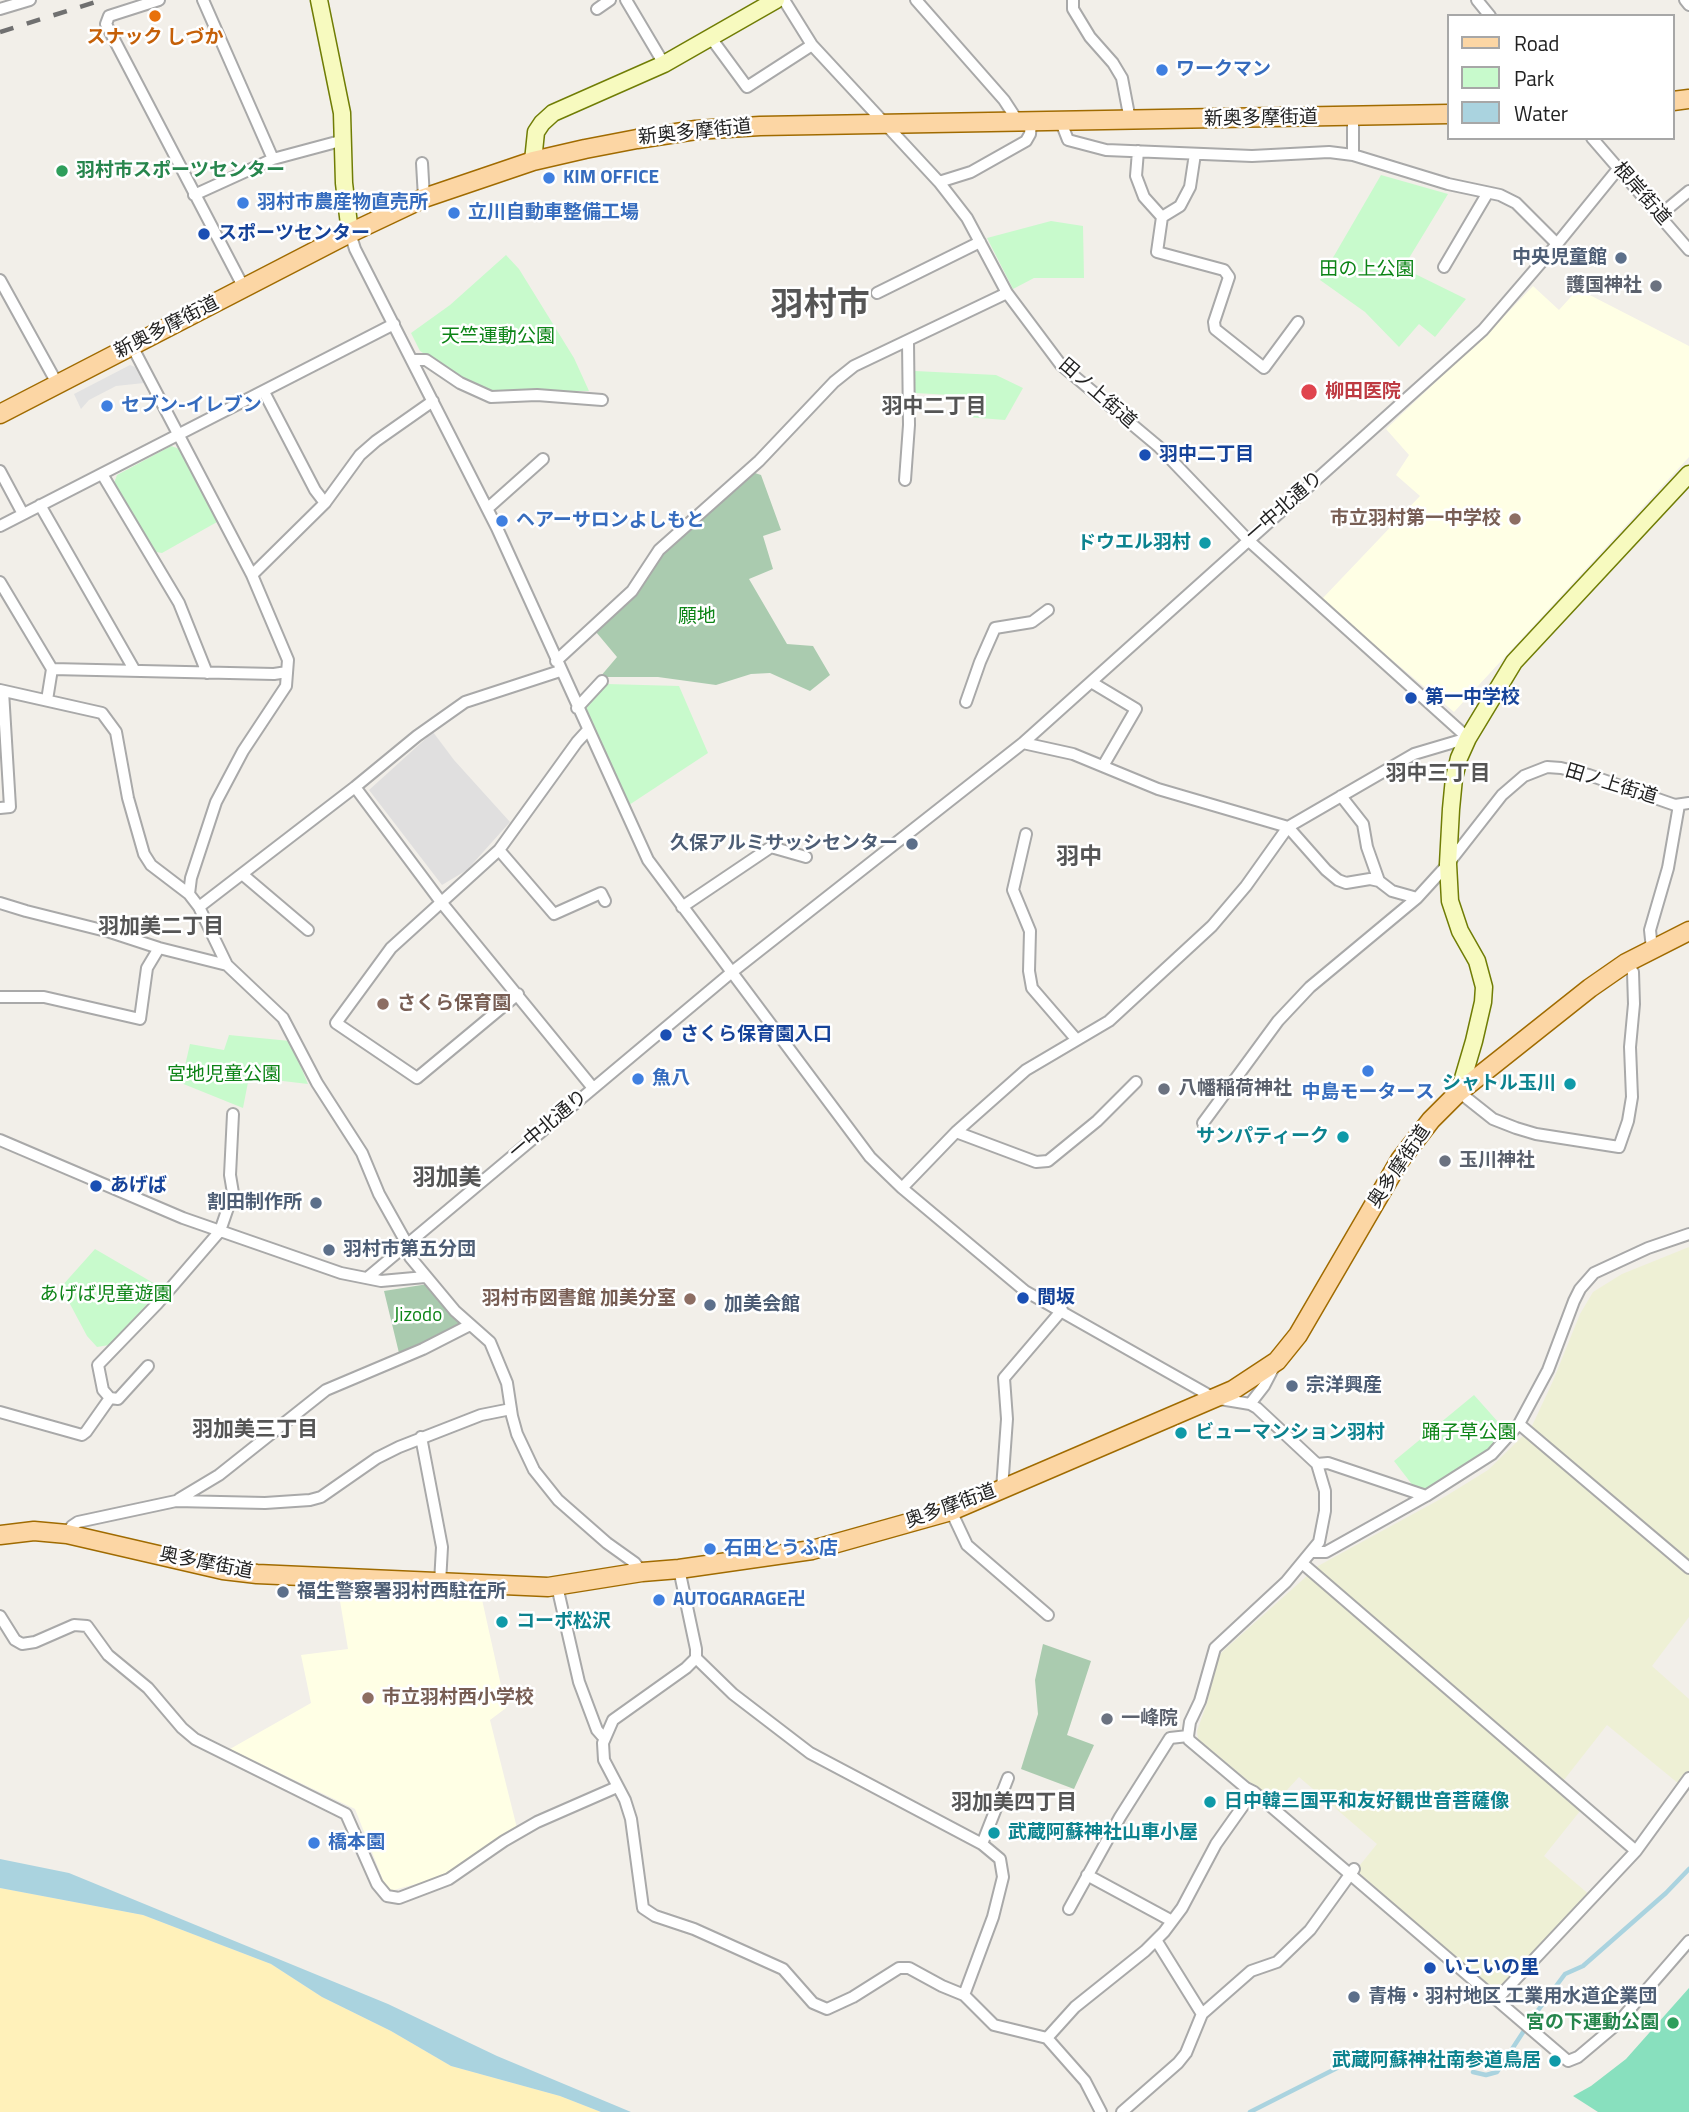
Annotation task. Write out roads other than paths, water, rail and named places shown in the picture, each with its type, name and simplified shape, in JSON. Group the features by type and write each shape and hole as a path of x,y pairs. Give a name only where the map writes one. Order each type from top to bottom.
{"main road":[{"name":"新奥多摩街道","path":"0,414 350,233 424,198 533,161 637,139 760,126 1448,114"},
{"name":"奥多摩街道","path":"0,1535 34,1531 67,1534 234,1572 521,1587 557,1586 812,1550 951,1511 1214,1398 1251,1379 1276,1361 1298,1335 1401,1160 1431,1121 1459,1092 1590,988 1626,962 1689,931"}],"street":[{"path":"0,9 30,0"},
{"path":"159,0 109,16 106,24 243,288"},
{"path":"203,0 273,159"},
{"path":"319,0 342,113 345,183 350,233 355,249 488,508 648,860 870,1157 902,1188 1026,1291 1214,1398 1250,1404 1317,1464 1325,1491 1322,1534 1312,1552 1286,1582 1215,1648 1188,1735 1193,1744 1353,1872 1568,2061 1578,2057 1616,2025 1689,1941"},
{"path":"597,9 610,0"},
{"path":"626,0 664,64"},
{"path":"533,161 536,132 553,113 664,64 776,0"},
{"name":"田ノ上街道","path":"784,0 812,46 939,183 967,218 1007,293 1061,365 1159,447 1248,540 1468,738"},
{"path":"916,0 1025,123 1030,134 1027,141 971,172 939,183"},
{"path":"1073,0 1073,9 1090,37 1114,63 1122,78 1130,120"},
{"path":"1477,0 1488,14"},
{"path":"1685,0 1689,5"},
{"path":"711,38 747,87 812,46"},
{"path":"1353,117 1353,155"},
{"path":"1061,122 1068,140 1106,150 1252,156 1329,152 1353,155 1488,194 1500,195 1516,203 1557,244"},
{"path":"194,195 273,159 344,140"},
{"name":"根岸街道","path":"1594,140 1689,250"},
{"path":"1138,151 1136,176 1144,197 1162,217"},
{"path":"1162,217 1180,206 1190,187 1195,154"},
{"path":"422,163 424,198"},
{"name":"一中北通り","path":"366,1279 732,972 1023,743 1483,330 1618,169"},
{"path":"1660,215 1689,191"},
{"path":"1444,267 1488,194"},
{"path":"1162,217 1157,252 1224,270 1228,276 1214,322 1215,329 1264,368 1298,322"},
{"path":"877,293 980,242"},
{"path":"0,280 58,385"},
{"path":"199,907 355,787 416,736 465,702 558,666 632,591 659,550 759,461 834,382 854,366 1007,293"},
{"path":"0,305 11,300"},
{"path":"0,526 394,324"},
{"path":"905,480 908,342"},
{"path":"132,346 252,576 288,660 286,686 243,751 216,802 191,877 189,894"},
{"path":"412,360 426,360 460,383 491,397 537,395 602,400"},
{"path":"264,392 315,490 325,503"},
{"path":"252,576 325,503 360,455 433,401"},
{"path":"488,508 544,459"},
{"path":"0,471 23,514"},
{"path":"102,474 179,603 207,673"},
{"path":"1626,962 1633,972 1634,1004 1630,1047 1632,1097 1628,1121 1619,1147 1536,1134 1516,1128 1479,1109 1459,1092 1474,1041 1484,987 1477,961 1454,918 1450,901 1448,864 1454,778 1468,738 1514,662 1689,474"},
{"path":"40,505 135,671"},
{"path":"0,582 52,669 47,700"},
{"path":"966,702 995,628 1032,622 1048,610"},
{"path":"52,669 287,673"},
{"path":"577,708 601,681"},
{"path":"1091,682 1136,709 1103,766"},
{"path":"0,808 10,807 2,691 102,713 116,732 128,798 144,854 151,864 189,894 199,907 227,965 283,1018 317,1083 362,1153 379,1194 407,1244 410,1257 425,1277 494,1348 508,1383 511,1409 520,1443 540,1479 572,1513 635,1563 642,1572"},
{"path":"518,994 417,1078 336,1023 391,948 499,850 577,741 588,730"},
{"path":"902,1188 956,1132 1026,1070 1109,1021 1212,926 1246,886 1288,827 1414,754 1468,738"},
{"path":"1023,743 1073,754 1157,789 1288,827 1338,880 1346,883 1370,879 1392,891 1417,898"},
{"name":"田ノ上街道","path":"1203,1123 1278,1021 1310,987 1417,898 1448,864 1502,795 1524,776 1540,769 1555,767 1684,804"},
{"path":"355,787 441,902 593,1088"},
{"path":"1341,796 1363,824 1378,881"},
{"path":"1652,948 1650,930 1684,804"},
{"path":"1026,834 1013,890 1030,931 1029,971 1032,988 1076,1039"},
{"path":"682,907 771,847 806,857"},
{"path":"499,850 554,914 601,893 605,901"},
{"path":"242,874 307,930"},
{"path":"0,903 227,965"},
{"path":"0,997 44,997 140,1018 147,968 159,948"},
{"path":"956,1132 1036,1162 1048,1161 1097,1121 1136,1082"},
{"path":"148,1366 118,1399 110,1398 103,1390 98,1365 220,1231 233,1193 230,1175 233,1115"},
{"path":"0,1140 130,1196 341,1273 381,1281 425,1277"},
{"path":"1312,1552 1326,1552 1426,1496 1492,1454 1519,1424 1548,1370 1574,1301 1594,1273 1689,1234"},
{"path":"1002,1489 1007,1419 1004,1378 1062,1310"},
{"path":"176,1501 219,1475 326,1390 423,1349 470,1325"},
{"path":"1250,1404 1273,1372 1276,1361"},
{"path":"0,1412 82,1435 110,1398"},
{"path":"67,1534 78,1522 176,1501 265,1503 321,1497 377,1458 421,1437 481,1415 511,1409"},
{"path":"1519,1424 1689,1568"},
{"path":"421,1437 442,1547 440,1583"},
{"path":"1317,1464 1328,1463 1426,1496"},
{"path":"951,1511 967,1545 1048,1615"},
{"path":"1302,1563 1636,1851"},
{"path":"679,1569 696,1658 613,1720 604,1738 604,1760 625,1800 631,1819 641,1903 649,1914 713,1937 783,1969 813,2003 822,2008 831,2008 903,1967 964,1995 994,2025 1047,2038 1085,2081 1101,2112"},
{"path":"557,1586 579,1682 597,1730 604,1738"},
{"path":"0,1616 15,1640 22,1644 35,1642 74,1625 86,1626 108,1655 140,1680 195,1739 346,1814 377,1884 387,1896 399,1898 449,1879 537,1822 617,1787"},
{"path":"696,1658 733,1694 810,1753 982,1844 1000,1859 1003,1877 993,1917 964,1995"},
{"path":"1069,1909 1120,1816 1170,1738 1188,1735"},
{"path":"982,1844 1008,1778"},
{"path":"1497,1999 1636,1851 1689,1778"},
{"path":"1047,2038 1075,2007 1156,1940 1172,1921 1182,1908 1216,1844 1245,1803 1246,1788"},
{"path":"1122,2112 1178,2063 1186,2053 1202,2014 1251,1971 1277,1962 1310,1930 1353,1872"},
{"path":"1087,1875 1172,1921"},
{"path":"1156,1940 1202,2014"}],"water":[{"path":"0,1859 69,1873 388,2004 497,2056 631,2112 601,2112 560,2096 451,2066 391,2031 322,1997 271,1964 143,1915 0,1888"}],"waterway":[{"path":"1473,2072 1486,2075 1497,2072 1565,1974 1583,1966 1666,1893 1689,1869"},
{"path":"1250,2112 1337,2068 1362,2050"}],"railway":[{"path":"0,32 102,0"}],"place":[{"name":"スナック しづか","path":"155,16"},
{"name":"ワークマン","path":"1162,70"},
{"name":"羽村市スポーツセンター","path":"62,171"},
{"name":"KIM OFFICE","path":"549,178"},
{"name":"羽村市農産物直売所","path":"243,203"},
{"name":"立川自動車整備工場","path":"454,213"},
{"name":"スポーツセンター","path":"204,234"},
{"name":"中央児童館","path":"1621,258"},
{"name":"護国神社","path":"1656,286"},
{"name":"柳田医院","path":"1309,392"},
{"name":"セブン-イレブン","path":"107,406"},
{"name":"羽中二丁目","path":"1145,455"},
{"name":"市立羽村第一中学校","path":"1515,519"},
{"name":"ヘアーサロンよしもと","path":"502,521"},
{"name":"ドウエル羽村","path":"1205,543"},
{"name":"第一中学校","path":"1411,698"},
{"name":"久保アルミサッシセンター","path":"912,844"},
{"name":"さくら保育園","path":"383,1004"},
{"name":"さくら保育園入口","path":"666,1035"},
{"name":"中島モータース","path":"1368,1071"},
{"name":"魚八","path":"638,1079"},
{"name":"シャトル玉川","path":"1570,1084"},
{"name":"八幡稲荷神社","path":"1164,1089"},
{"name":"サンパティーク","path":"1343,1137"},
{"name":"玉川神社","path":"1445,1161"},
{"name":"あげば","path":"96,1186"},
{"name":"割田制作所","path":"316,1203"},
{"name":"羽村市第五分団","path":"329,1250"},
{"name":"間坂","path":"1023,1298"},
{"name":"羽村市図書館 加美分室","path":"690,1299"},
{"name":"加美会館","path":"710,1305"},
{"name":"宗洋興産","path":"1292,1386"},
{"name":"ビューマンション羽村","path":"1181,1433"},
{"name":"石田とうふ店","path":"710,1549"},
{"name":"福生警察署羽村西駐在所","path":"283,1592"},
{"name":"AUTOGARAGE卍","path":"659,1600"},
{"name":"コーポ松沢","path":"502,1622"},
{"name":"市立羽村西小学校","path":"368,1698"},
{"name":"一峰院","path":"1107,1719"},
{"name":"日中韓三国平和友好観世音菩薩像","path":"1210,1802"},
{"name":"武蔵阿蘇神社山車小屋","path":"994,1833"},
{"name":"橋本園","path":"314,1843"},
{"name":"いこいの里","path":"1430,1968"},
{"name":"青梅・羽村地区 工業用水道企業団","path":"1354,1997"},
{"name":"宮の下運動公園","path":"1673,2023"},
{"name":"武蔵阿蘇神社南参道鳥居","path":"1555,2061"}],"district":[{"name":"羽村市","path":"820,307"},
{"name":"羽中二丁目","path":"934,408"},
{"name":"羽中三丁目","path":"1438,775"},
{"name":"羽中","path":"1079,858"},
{"name":"羽加美二丁目","path":"161,928"},
{"name":"羽加美","path":"447,1179"},
{"name":"羽加美三丁目","path":"255,1431"},
{"name":"羽加美四丁目","path":"1014,1804"}],"park label":[{"name":"田の上公園","path":"1367,270"},
{"name":"天竺運動公園","path":"498,337"},
{"name":"願地","path":"697,617"},
{"name":"宮地児童公園","path":"224,1075"},
{"name":"あげば児童遊園","path":"106,1295"},
{"name":"Jizodo","path":"418,1316"},
{"name":"踊子草公園","path":"1469,1433"}]}
